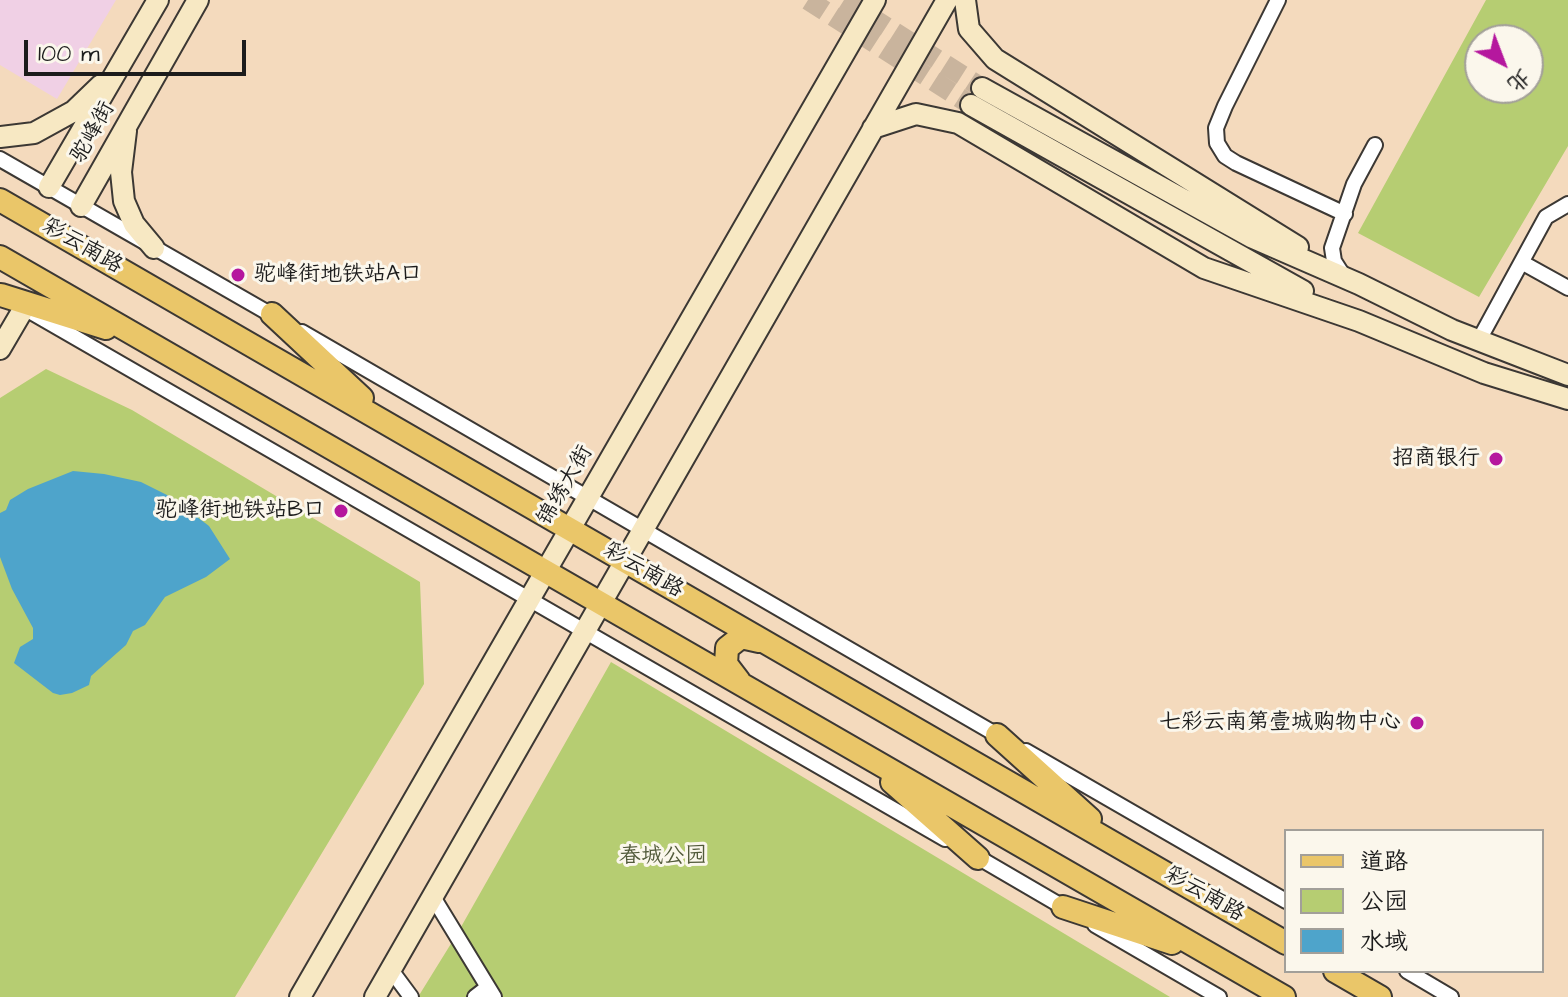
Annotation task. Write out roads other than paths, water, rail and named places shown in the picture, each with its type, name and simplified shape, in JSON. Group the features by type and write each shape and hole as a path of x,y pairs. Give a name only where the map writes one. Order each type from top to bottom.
{"main road":[{"name":"驼峰街","path":"49,187 158,0"},
{"name":"驼峰街","path":"81,206 198,0"},
{"name":"锦绣大街","path":"300,997 875,0"},
{"path":"375,997 947,0"},
{"path":"965,0 969,29 995,59 1351,280"},
{"path":"0,137 34,133 74,111 118,68"},
{"path":"1359,321 1251,264 977,96 1251,237 1351,280 1452,330 1568,375"},
{"path":"873,128 916,114 958,123 1204,268 1359,321 1484,373 1568,399"},
{"path":"128,119 121,172 124,201 134,224 154,248"},
{"name":"彩云南路","path":"0,200 1284,942"},
{"path":"0,257 1284,997"},
{"path":"0,294 146,341"},
{"path":"0,349 24,308"},
{"path":"272,314 393,425"},
{"path":"742,684 726,664 727,648 741,637 768,644"},
{"path":"997,735 1124,849"},
{"path":"855,750 978,858"},
{"path":"1063,907 1215,957"},
{"path":"1338,973 1380,997"}],"street":[{"path":"1278,0 1225,106 1216,128 1217,143 1225,156 1236,163 1345,214"},
{"path":"1351,280 1334,261 1332,248 1354,184 1375,145"},
{"path":"0,159 1284,900"},
{"path":"1479,340 1546,217 1568,204"},
{"path":"1523,263 1568,288"},
{"path":"0,294 1219,997"},
{"path":"433,897 491,992 475,997"},
{"path":"391,970 411,997"},
{"path":"1410,973 1451,997"}],"water":[{"path":"73,471 141,482 171,497 209,526 230,559 206,577 165,597 145,625 133,631 126,645 91,676 89,685 60,695 14,663 20,647 33,639 33,628 12,589 0,557 0,513 6,510 10,500 28,489"}],"tunnel":[{"path":"808,0 971,105"},
{"path":"844,0 982,88"}],"place":[{"name":"驼峰街地铁站A口","path":"238,275"},
{"name":"招商银行","path":"1496,459"},
{"name":"驼峰街地铁站B口","path":"341,511"},
{"name":"七彩云南第壹城购物中心","path":"1417,723"}],"park label":[{"name":"春城公园","path":"663,857"}]}
